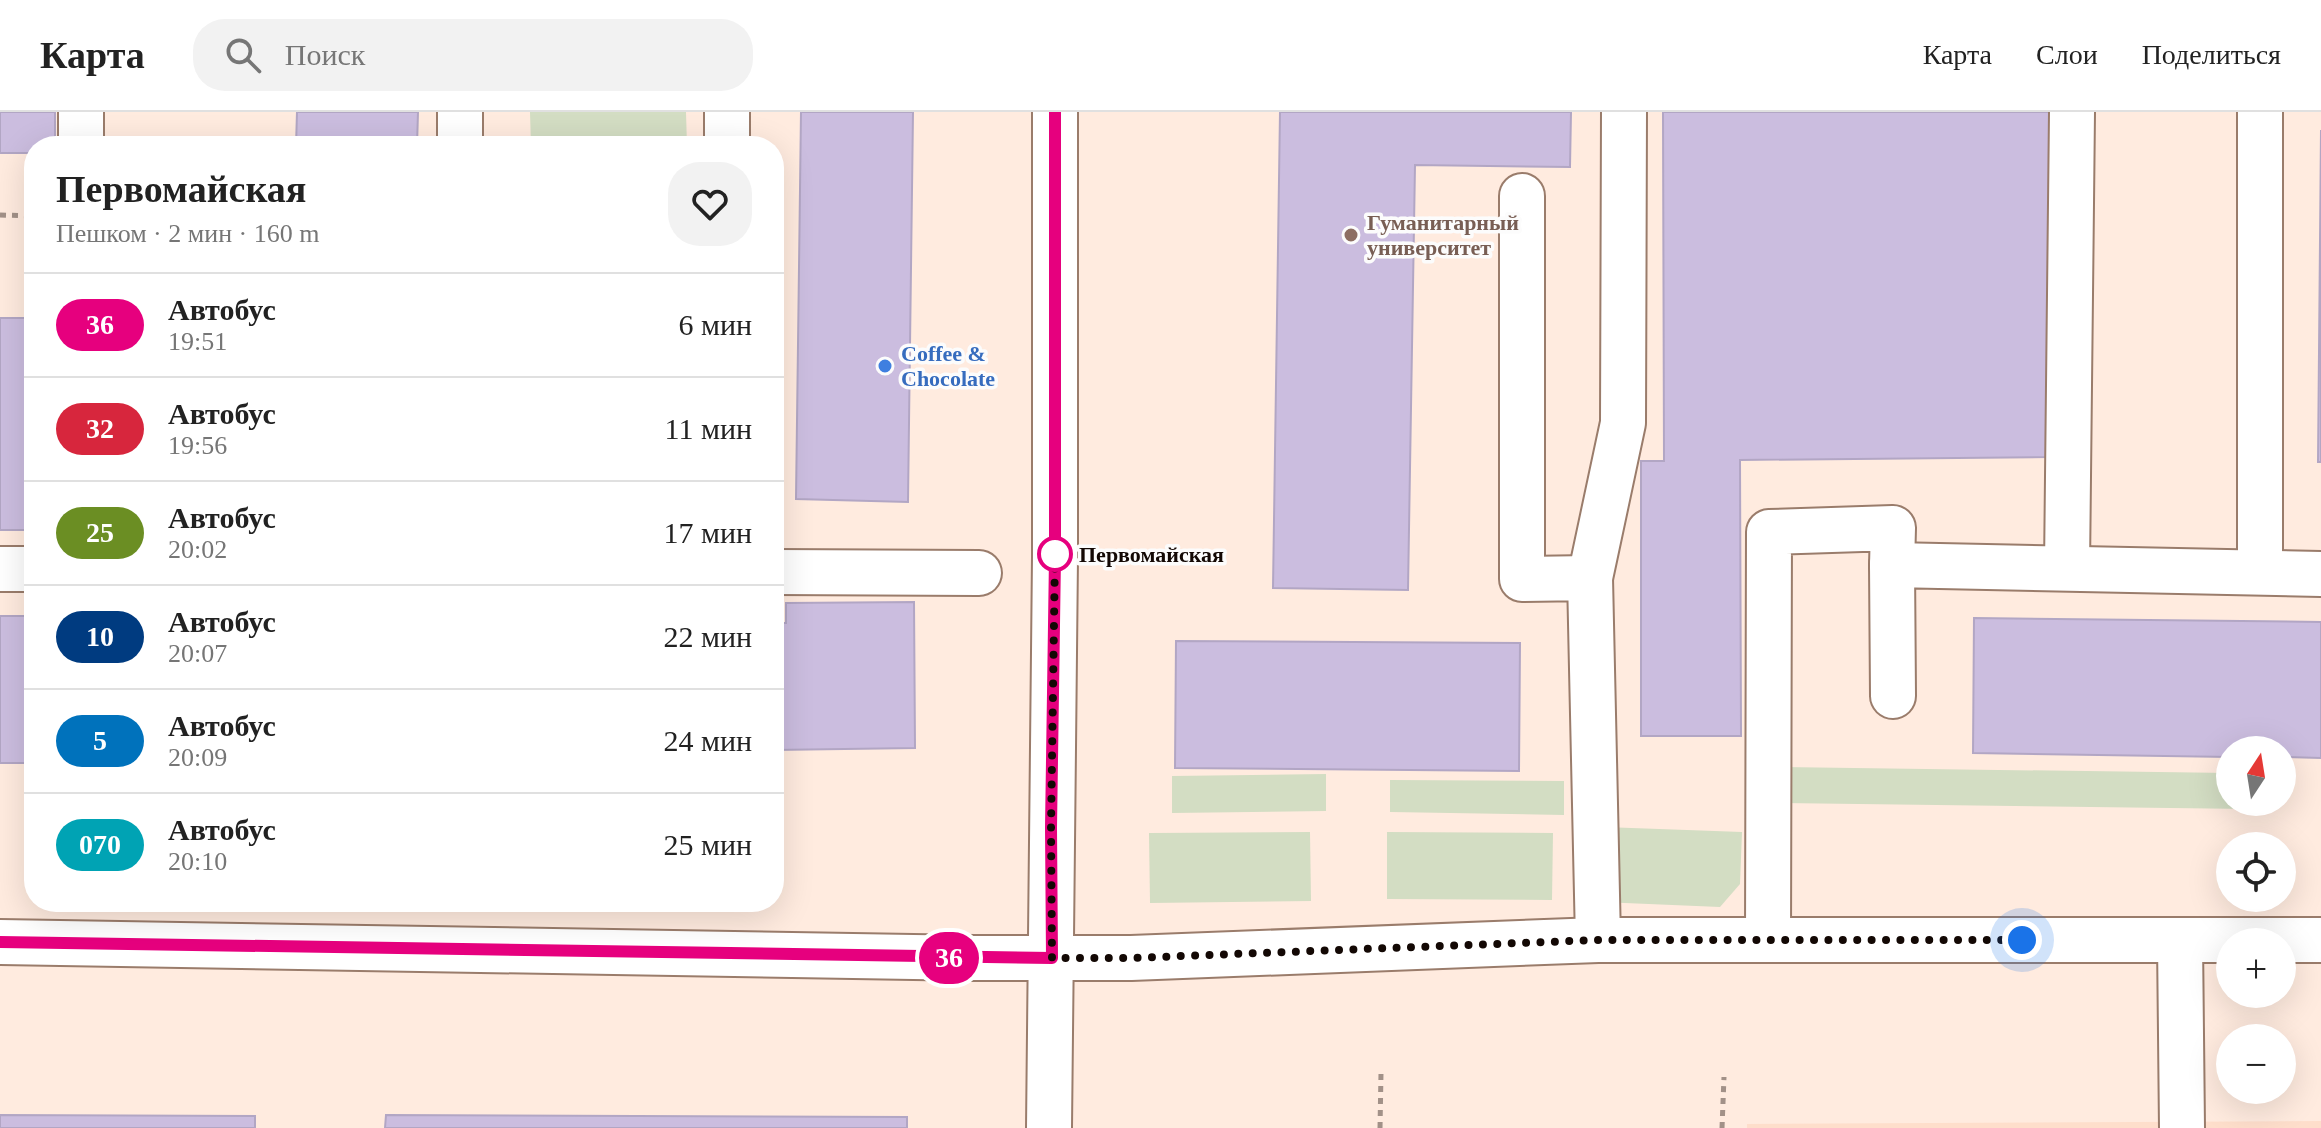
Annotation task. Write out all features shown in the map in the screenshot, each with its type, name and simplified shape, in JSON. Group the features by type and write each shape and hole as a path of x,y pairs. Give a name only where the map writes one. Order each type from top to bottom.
{"street":[{"path":"81,112 81,136"},
{"path":"460,112 460,136"},
{"path":"727,112 727,136"},
{"path":"1049,1128 1055,557 1055,112"},
{"path":"1598,940 1590,578 1623,423 1624,112"},
{"path":"2067,568 2072,112"},
{"path":"2260,112 2260,572"},
{"path":"1522,196 1522,579 1590,578"},
{"path":"1768,940 1769,532 1893,528 1893,696"},
{"path":"1892,565 2321,574"},
{"path":"0,569 24,569"},
{"path":"784,572 979,573"},
{"path":"0,942 1131,958 1598,940 2321,940"},
{"path":"2180,941 2182,1128"}],"path":[{"path":"0,215 24,216"},
{"path":"1380,1128 1381,1073"},
{"path":"1722,1128 1724,1077"}],"shaded area":[{"path":"2321,1121 2321,1128 1747,1128 1747,1124"}],"green space":[{"path":"530,112 686,112 687,136 531,136"},
{"path":"1782,767 2216,773 2216,809 1781,803"},
{"path":"1326,774 1326,811 1172,813 1172,776"},
{"path":"1390,780 1564,781 1564,815 1390,812"},
{"path":"1604,827 1742,832 1740,884 1720,907 1601,902"},
{"path":"1310,832 1311,901 1150,903 1149,833"},
{"path":"1387,832 1553,833 1552,900 1387,899"}],"building":[{"path":"0,112 55,112 55,136 24,136 24,153 0,153"},
{"path":"297,112 418,112 417,136 296,136"},
{"path":"801,112 913,112 908,502 796,499"},
{"path":"1280,112 1571,112 1570,167 1415,165 1408,590 1273,588"},
{"path":"1663,112 2051,112 2048,457 1740,460 1741,736 1641,736 1641,461 1664,461"},
{"path":"2321,130 2321,462 2318,462"},
{"path":"0,318 24,318 24,530 0,530"},
{"path":"914,602 915,748 784,750 786,603"},
{"path":"0,616 24,616 24,763 0,763"},
{"path":"1974,618 2321,622 2321,758 2296,757 2296,736 2216,736 2216,757 1973,753"},
{"path":"1176,641 1520,643 1519,771 1175,768"},
{"path":"0,1115 255,1116 255,1128 0,1128"},
{"path":"386,1115 907,1117 907,1128 385,1128"}],"bus line":[{"name":"36","path":"0,942 1052,958 1055,112"}],"place":[{"name":"Гуманитарный университет","path":"1351,235"},
{"name":"Coffee & Chocolate","path":"885,366"},
{"name":"Первомайская","path":"1055,554"}],"route":[{"path":"1055,554 1052,958 1131,958 1598,940 2022,940"}]}
